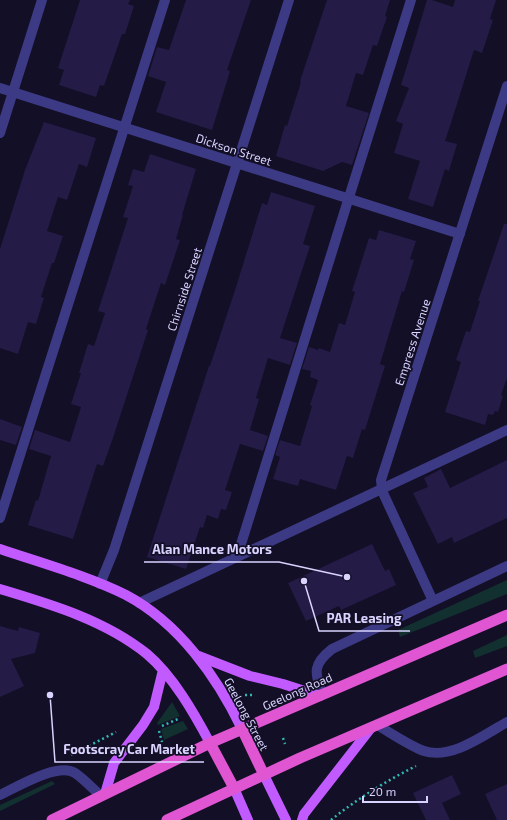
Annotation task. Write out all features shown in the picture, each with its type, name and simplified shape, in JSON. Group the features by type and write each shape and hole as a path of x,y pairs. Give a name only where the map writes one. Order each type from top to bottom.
{"highway":[{"name":"Geelong Road","path":"52,820 210,743 507,615"},
{"path":"167,820 234,788 507,669"},
{"name":"Geelong Street","path":"242,729 264,775"},
{"path":"210,743 234,788"}],"main road":[{"name":"Geelong Street","path":"0,549 100,584 139,603 174,631 196,655 223,693 242,729"},
{"path":"0,589 66,611 104,627 147,654 163,670 196,718 210,743"},
{"path":"196,655 246,675 321,695"},
{"path":"103,795 114,763 143,725 154,706 163,670"},
{"path":"302,820 304,814 374,727"},
{"name":"Geelong Street","path":"264,775 286,820"},
{"path":"234,788 248,820"}],"street":[{"path":"0,133 42,0"},
{"path":"0,518 165,0"},
{"name":"Chirnside Street","path":"100,584 114,550 289,0"},
{"path":"237,557 348,199 412,0"},
{"name":"Empress Avenue","path":"382,489 382,476 507,86"},
{"name":"Dickson Street","path":"0,88 460,234"},
{"path":"139,603 507,430"},
{"path":"382,489 433,601"},
{"path":"321,695 316,671 318,663 326,654 337,646 507,566"},
{"path":"374,727 422,750 442,753 462,747 507,722"},
{"path":"0,795 47,773 60,771 75,773 103,795"},
{"path":"181,820 188,810"}],"path":[{"path":"246,695 256,695"},
{"path":"162,742 157,728 184,717"},
{"path":"47,773 58,762 117,731"},
{"path":"283,738 285,744"},
{"path":"331,820 350,805 385,782 442,753"}],"green space":[{"path":"507,580 507,594 400,637 398,630"},
{"path":"507,635 507,646 475,658 473,651"},
{"path":"172,702 180,716 158,725 157,723"},
{"path":"183,721 188,729 164,740 161,729"},
{"path":"52,781 55,784 0,811 0,805"}],"building":[{"path":"80,0 130,0 128,4 134,6 125,34 122,34 104,86 100,85 96,97 59,85 64,70 58,68"},
{"path":"186,0 251,0 227,70 230,71 212,130 156,112 166,82 148,76 157,47 169,50"},
{"path":"327,0 390,0 385,16 387,17 377,46 373,45 363,75 356,73 346,106 369,113 352,165 342,162 323,171 276,156"},
{"path":"427,0 432,0 453,7 455,0 496,0 490,19 493,20 482,53 474,50 445,141 457,144 449,171 445,169 433,207 408,199 420,161 394,153 403,124 396,121 409,88 401,85"},
{"path":"44,122 96,138 87,167 79,164 67,200 58,197 47,231 63,236 41,297 44,298 36,324 28,322 18,354 0,348 0,249 25,170"},
{"path":"150,154 196,169 176,239 180,240 165,285 161,283 146,329 148,330 103,466 97,464 73,539 28,525 36,500 38,501 51,456 29,449 35,430 70,442 81,407 71,404 88,344 94,346 105,313 98,311 128,218 123,217 133,186 128,185 133,169 144,172"},
{"path":"271,192 315,206 303,244 310,246 280,338 297,343 290,365 268,358 256,398 259,399 250,430 268,436 263,451 240,444 225,490 232,492 226,510 221,509 218,519 207,515 203,528 200,527 186,569 147,557 236,287 262,203 267,205"},
{"path":"504,224 507,224 507,378 501,395 503,396 498,412 495,411 493,415 488,414 485,425 445,412 461,362 456,360 466,331 470,332 480,301 478,301"},
{"path":"379,230 416,241 410,259 414,260 404,292 402,291 380,364 385,366 365,430 362,429 353,458 347,456 336,490 300,479 298,486 273,479 280,457 275,455 280,440 300,446 312,406 310,405 318,380 310,377 311,371 302,369 309,347 318,350 319,348 330,352 339,323 345,325 355,292 352,291 369,238 376,240"},
{"path":"0,419 22,427 16,445 0,440"},
{"path":"507,460 507,518 454,543 452,537 438,544 413,493 428,487 424,478 441,469 450,488"},
{"path":"372,544 385,571 389,569 396,585 341,610 339,606 306,621 288,583"},
{"path":"0,626 18,631 19,627 40,633 35,653 11,659 24,686 0,697"},
{"path":"452,775 461,794 442,803 450,820 426,820 413,793"},
{"path":"507,784 507,820 497,820 485,794"}],"place":[{"name":"Alan Mance Motors","path":"347,577"},
{"name":"PAR Leasing","path":"304,581"},
{"name":"Footscray Car Market","path":"50,695"}]}
